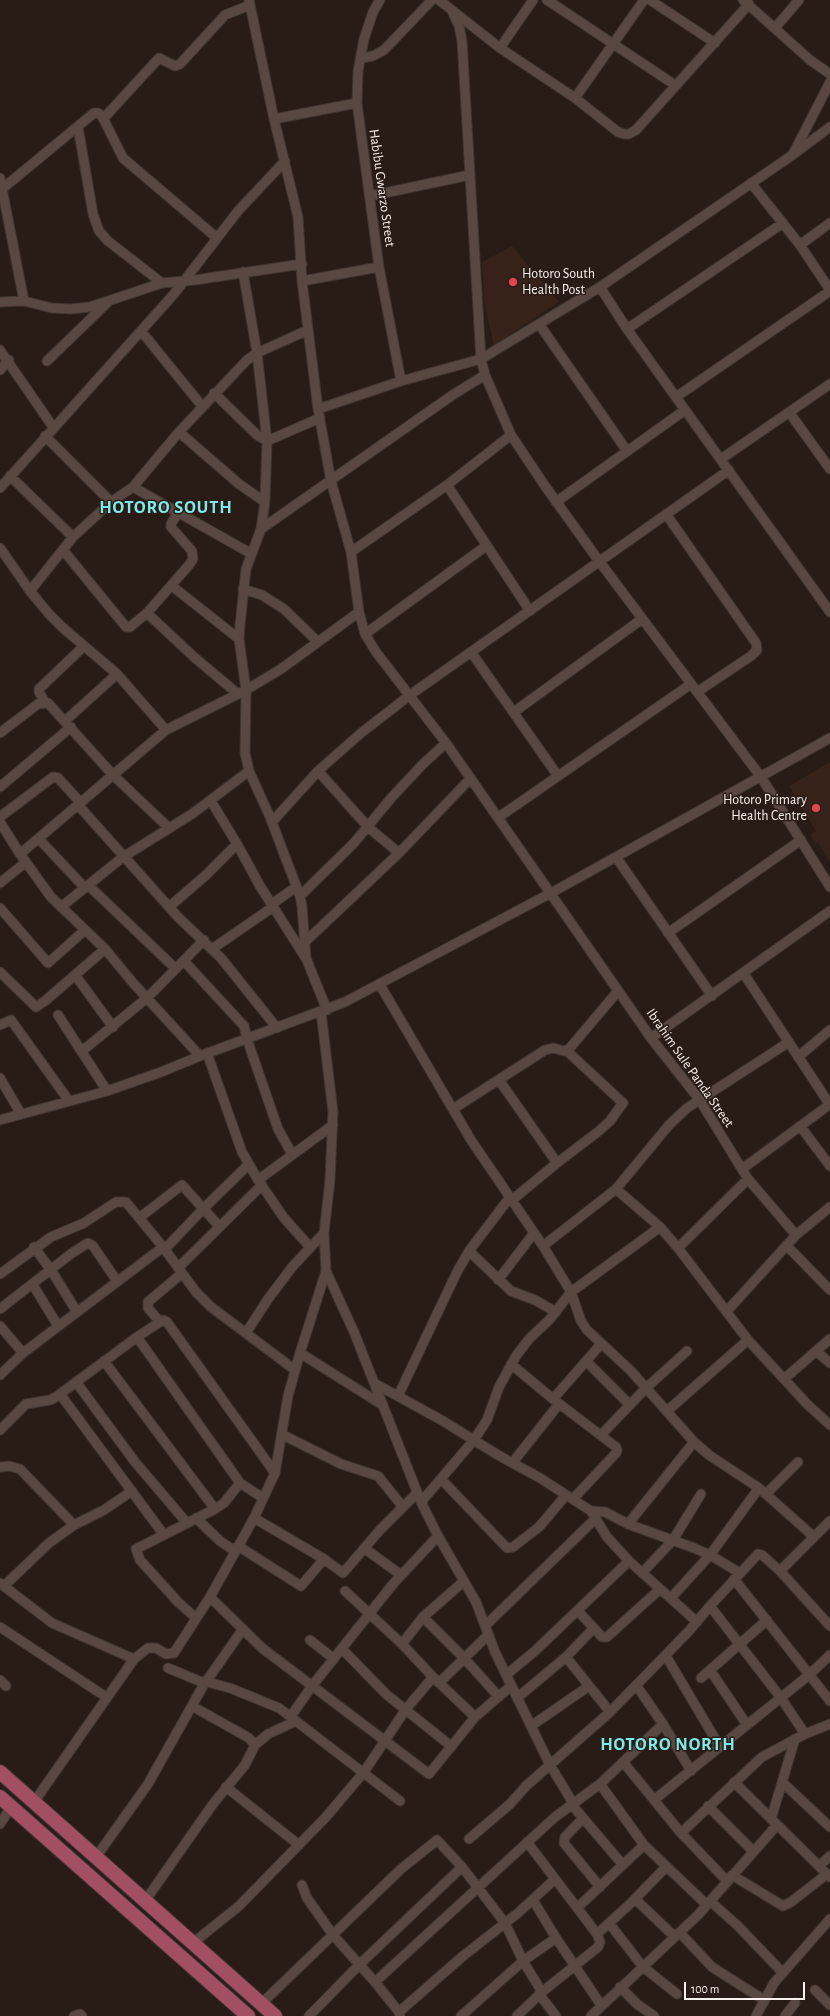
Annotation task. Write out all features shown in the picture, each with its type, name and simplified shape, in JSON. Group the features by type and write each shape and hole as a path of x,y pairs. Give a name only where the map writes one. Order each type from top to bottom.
{"main road":[{"path":"0,1772 275,2016"},
{"path":"0,1797 248,2016"}],"street":[{"name":"Habibu Gwarzo Street","path":"380,0 364,39 357,103 379,267 401,381"},
{"path":"361,58 373,56 384,50 432,0"},
{"path":"439,0 500,48 575,98 618,132 629,134 636,130 714,43 746,2 810,60 830,74"},
{"path":"500,48 533,0"},
{"path":"547,0 675,85"},
{"path":"575,98 644,0"},
{"path":"650,0 714,43"},
{"path":"775,28 799,0"},
{"path":"103,119 159,58 175,66 180,64 225,15 249,2"},
{"name":"Ibrahim Sule Panda Street","path":"249,2 274,119 298,217 302,281 319,413 331,481 351,552 359,612 365,634 376,652 446,743 470,779 499,817 651,1038 698,1100 748,1180 796,1235"},
{"path":"452,11 459,26 462,41 481,359 486,375 511,434 556,502 599,561 761,777 830,886"},
{"path":"791,156 830,82"},
{"path":"274,119 357,103"},
{"path":"2,189 94,113 98,113 103,119 124,158 217,238"},
{"path":"78,127 92,214 96,227 108,241 162,283"},
{"path":"267,441 319,413 401,381 481,359 600,287 791,156 830,127"},
{"path":"0,488 45,436 174,294 238,211 285,161"},
{"path":"370,196 470,175"},
{"path":"0,178 24,301"},
{"path":"676,397 830,290 800,245 751,183"},
{"path":"627,329 783,223"},
{"path":"800,245 830,223"},
{"path":"0,302 24,301 52,308 70,309 90,307 162,283 195,280 302,264"},
{"path":"302,281 379,267"},
{"path":"243,272 257,353 267,441 265,502 261,530 250,553 243,589 239,639 245,753 249,771 272,822 300,896 306,958"},
{"path":"600,287 627,329 830,612"},
{"path":"47,361 109,301"},
{"path":"539,324 627,450"},
{"path":"30,591 73,537 111,502 133,487 178,432 247,360 257,353 308,330"},
{"path":"140,331 202,406"},
{"path":"0,350 54,427"},
{"path":"0,370 8,360"},
{"path":"261,530 454,394 486,375"},
{"path":"721,459 830,384"},
{"path":"214,393 257,435 267,441"},
{"path":"556,502 685,410"},
{"path":"789,412 830,469"},
{"path":"178,432 240,484 265,502"},
{"path":"351,552 447,485 511,434"},
{"path":"45,436 111,502"},
{"path":"272,822 318,771 361,733 410,695 729,470"},
{"path":"10,476 73,537"},
{"path":"447,485 530,611"},
{"path":"133,487 250,553"},
{"path":"63,550 126,627 134,625 148,613 172,586 192,559 192,551 170,528 170,524 178,513"},
{"path":"666,514 756,643 757,650 751,656 697,692"},
{"path":"365,634 486,546"},
{"path":"1,553 30,591 62,627 117,674 166,730"},
{"path":"172,586 239,639"},
{"path":"243,589 262,595 284,609 317,641"},
{"path":"20,854 166,730 242,692 281,669 317,641 359,612"},
{"path":"148,613 194,657 242,692"},
{"path":"514,712 642,619"},
{"path":"84,646 39,689 39,692 45,702 48,703 68,724 113,775 169,828"},
{"path":"471,652 558,776"},
{"path":"0,788 68,724 117,674"},
{"path":"499,817 691,684"},
{"path":"0,733 38,704 45,702"},
{"path":"0,1120 107,1091 162,1072 203,1054 324,1011 380,985 551,893 830,738"},
{"path":"300,896 369,828 392,797 423,764 446,743"},
{"path":"61,907 123,857 211,801 249,771"},
{"path":"318,771 369,828 399,853"},
{"path":"0,817 53,778 58,778 123,857 170,907 204,940 277,1028"},
{"path":"305,942 399,853 470,779"},
{"path":"34,1802 134,1659 148,1648 156,1648 166,1654 174,1653 210,1597 254,1518 275,1473 288,1396 326,1271 324,1233 330,1180 333,1112 324,1011 306,958 260,886 211,801"},
{"path":"0,822 20,854 51,897 105,949 147,998 203,1054 249,1164 284,1218 310,1247"},
{"path":"39,839 86,887 176,969"},
{"path":"668,933 801,840"},
{"path":"170,907 205,876 237,844"},
{"path":"616,857 712,996"},
{"path":"0,883 26,862"},
{"path":"212,949 296,887"},
{"path":"0,908 48,963 85,930"},
{"path":"651,1038 744,974 830,911"},
{"path":"82,1051 147,998 204,940"},
{"path":"0,972 36,1007 105,949"},
{"path":"184,961 242,1022 278,1129 292,1154"},
{"path":"742,1170 830,1105 744,974"},
{"path":"75,975 113,1027"},
{"path":"380,985 471,1140 543,1246 571,1292 581,1321 587,1330 646,1388 694,1442 709,1455 762,1491 813,1536"},
{"path":"567,1051 618,990"},
{"path":"58,1015 107,1091"},
{"path":"0,1025 11,1020 69,1101"},
{"path":"798,1057 830,1030"},
{"path":"543,1246 616,1189 669,1125 698,1100 788,1042"},
{"path":"398,1396 457,1272 469,1252 511,1198 599,1131 610,1121 623,1103 567,1051 549,1048 453,1109"},
{"path":"0,1078 21,1114"},
{"path":"499,1080 557,1162"},
{"path":"160,1322 148,1308 148,1302 180,1271 260,1182 292,1154 333,1125"},
{"path":"800,1126 830,1166"},
{"path":"0,1375 23,1353 117,1281 164,1248 249,1164"},
{"path":"678,1248 748,1180"},
{"path":"139,1218 182,1185 219,1226"},
{"path":"616,1189 660,1227 678,1248 748,1340 807,1404 830,1425"},
{"path":"0,1274 34,1247 51,1237 84,1223 120,1201 126,1202 164,1248 180,1271 211,1307 295,1370"},
{"path":"727,1311 796,1235 830,1207"},
{"path":"254,1518 324,1559 343,1573 380,1530 404,1507 419,1498 441,1479 474,1440 487,1420 499,1388 511,1364 529,1339 556,1312 571,1292 660,1227"},
{"path":"246,1333 268,1299 310,1247 324,1233"},
{"path":"498,1280 534,1233"},
{"path":"0,1310 72,1253 88,1243 117,1281"},
{"path":"787,1246 828,1285"},
{"path":"34,1247 51,1270 77,1312"},
{"path":"469,1252 511,1291 536,1300 556,1312"},
{"path":"326,1271 354,1332 419,1498 463,1582 476,1602 506,1675 550,1765 570,1798 572,1805 623,1865"},
{"path":"33,1285 58,1326"},
{"path":"0,1430 26,1404 50,1400 137,1337 160,1322 167,1322 275,1473"},
{"path":"0,1326 23,1353"},
{"path":"137,1337 240,1483 264,1498"},
{"path":"784,1378 830,1339"},
{"path":"667,1411 748,1340"},
{"path":"513,1462 556,1401 600,1344"},
{"path":"601,1435 646,1388 687,1351"},
{"path":"816,1351 830,1363"},
{"path":"300,1353 381,1404"},
{"path":"104,1361 215,1509"},
{"path":"586,1361 630,1405"},
{"path":"441,1479 507,1548 513,1547 539,1527 616,1453 616,1447 511,1364"},
{"path":"76,1382 135,1462 187,1523"},
{"path":"374,1383 513,1462 569,1497 593,1515 607,1537 629,1561 697,1622"},
{"path":"60,1394 164,1535"},
{"path":"282,1435 341,1464 378,1476 404,1507"},
{"path":"628,1524 694,1442"},
{"path":"671,1598 710,1555 762,1491 798,1462"},
{"path":"0,1467 9,1466 20,1469 74,1525"},
{"path":"196,1618 153,1574 135,1551 140,1546 215,1509 224,1503 240,1483"},
{"path":"132,1491 104,1510 74,1525 49,1543 2,1585 52,1623 134,1659"},
{"path":"642,1573 673,1540 701,1494"},
{"path":"193,1943 239,1906 299,1845 364,1772 406,1709 436,1680 464,1658 487,1630 593,1515 605,1512 628,1524 710,1555 737,1576 766,1620 830,1702"},
{"path":"196,1518 220,1541 237,1548 301,1586 324,1559"},
{"path":"780,1571 813,1536 830,1521"},
{"path":"145,1901 226,1787 245,1765 255,1745 268,1734 293,1719 312,1686 401,1575 438,1536"},
{"path":"364,1548 401,1575"},
{"path":"469,1839 610,1712 666,1656 758,1554 762,1555 780,1571 830,1626"},
{"path":"506,1675 535,1651 629,1561"},
{"path":"402,1644 423,1617 463,1582"},
{"path":"578,1611 593,1629 602,1637 607,1637 660,1589"},
{"path":"345,1591 402,1644 436,1680 475,1717"},
{"path":"210,1597 262,1648 429,1774 475,1717 511,1686"},
{"path":"710,1606 781,1698 805,1734"},
{"path":"423,1617 464,1658 499,1697"},
{"path":"701,1678 766,1620"},
{"path":"0,1627 106,1697"},
{"path":"96,1857 148,1784 204,1683 243,1629"},
{"path":"517,1698 566,1657 593,1629"},
{"path":"310,1640 334,1659"},
{"path":"342,1649 388,1696 451,1746"},
{"path":"654,1800 809,1675 830,1655"},
{"path":"666,1656 720,1747"},
{"path":"566,1657 610,1712"},
{"path":"168,1668 204,1683 208,1682 230,1688 279,1708 400,1801"},
{"path":"710,1670 747,1725"},
{"path":"636,1685 663,1724 691,1771"},
{"path":"531,1726 589,1686"},
{"path":"192,1706 248,1738 255,1745"},
{"path":"375,1982 555,1816 600,1784 663,1724"},
{"path":"681,1833 708,1806 762,1757 805,1734 830,1724"},
{"path":"591,2016 709,1903 753,1851 774,1822 782,1782 795,1739"},
{"path":"623,1762 681,1833 729,1878 783,1906 791,1902 828,1875 734,1782"},
{"path":"782,1782 830,1827"},
{"path":"600,1784 644,1844 666,1867 737,1925 783,1973"},
{"path":"226,1787 299,1845"},
{"path":"708,1806 753,1851"},
{"path":"0,1824 11,1807"},
{"path":"583,1818 565,1837 564,1843 600,1887"},
{"path":"261,2004 401,1869 437,1840 462,1867 505,1923 540,1993 556,2016"},
{"path":"517,2016 540,1993 600,1945 597,1934 527,1842"},
{"path":"577,1908 644,1844"},
{"path":"819,1866 830,1856"},
{"path":"309,2016 360,1964 462,1867"},
{"path":"597,1934 635,1899 666,1867"},
{"path":"302,1885 307,1898 333,1935 360,1964 399,2014 463,1956 533,1900 556,1879"},
{"path":"635,1899 712,1967 764,2000"},
{"path":"533,1900 574,1966 601,2005"},
{"path":"756,2016 764,2000 783,1973 830,1919"},
{"path":"609,1923 643,1967 677,1994"},
{"path":"461,2016 523,1961 556,1938"},
{"path":"620,1987 637,2004 653,2016"},
{"path":"814,1990 830,2004"},
{"path":"785,2016 795,2003"},
{"path":"74,2016 80,2014 82,2016"}],"shaded area":[{"name":"Hotoro South Health Post","path":"512,246 559,302 494,345 484,302 482,262"},
{"name":"Hotoro Primary Health Centre","path":"830,762 830,862 818,843 815,843 810,835 816,831 789,786"}],"place":[{"name":"Hotoro South Health Post","path":"513,282"},
{"name":"Hotoro Primary Health Centre","path":"816,808"}],"district":[{"name":"HOTORO SOUTH","path":"166,508"},
{"name":"HOTORO NORTH","path":"668,1745"}]}
